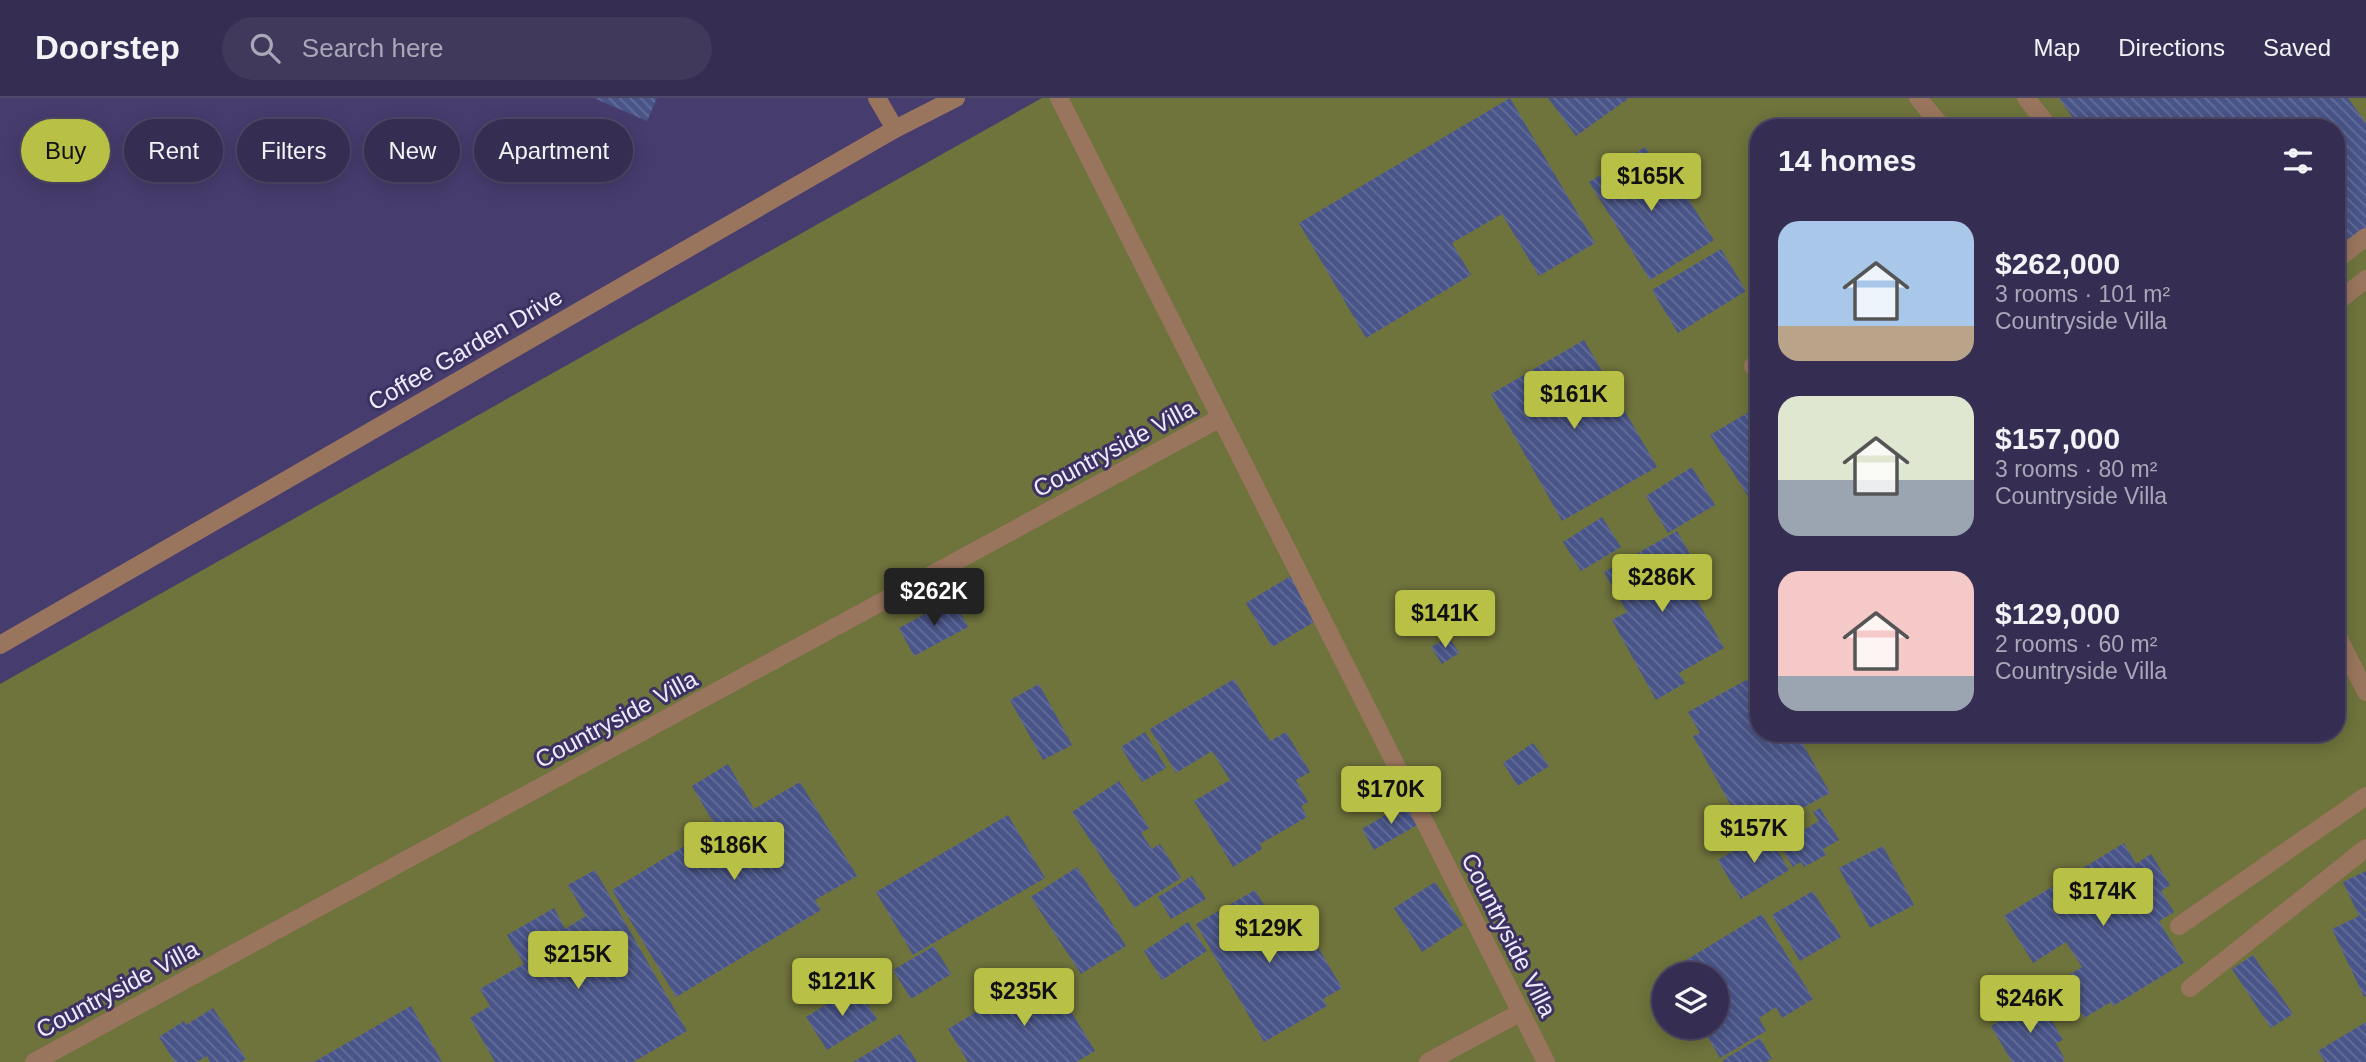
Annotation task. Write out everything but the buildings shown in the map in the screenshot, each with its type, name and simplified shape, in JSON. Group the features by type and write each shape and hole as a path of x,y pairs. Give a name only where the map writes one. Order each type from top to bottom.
{"street":[{"path":"877,98 895,130"},
{"name":"Coffee Garden Drive","path":"0,645 895,130 956,98"},
{"name":"Countryside Villa","path":"1059,98 1546,1062"},
{"path":"1918,98 1935,119"},
{"path":"2026,98 2043,119"},
{"path":"2345,253 2366,237"},
{"path":"2345,296 2366,279"},
{"name":"Countryside Villa","path":"34,1062 1220,418"},
{"path":"2345,651 2366,692"},
{"path":"2179,926 2366,796"},
{"path":"2189,988 2366,848"},
{"path":"1428,1062 1521,1012"}],"green space":[{"path":"1042,98 2366,98 2366,1062 0,1062 0,684"}]}
